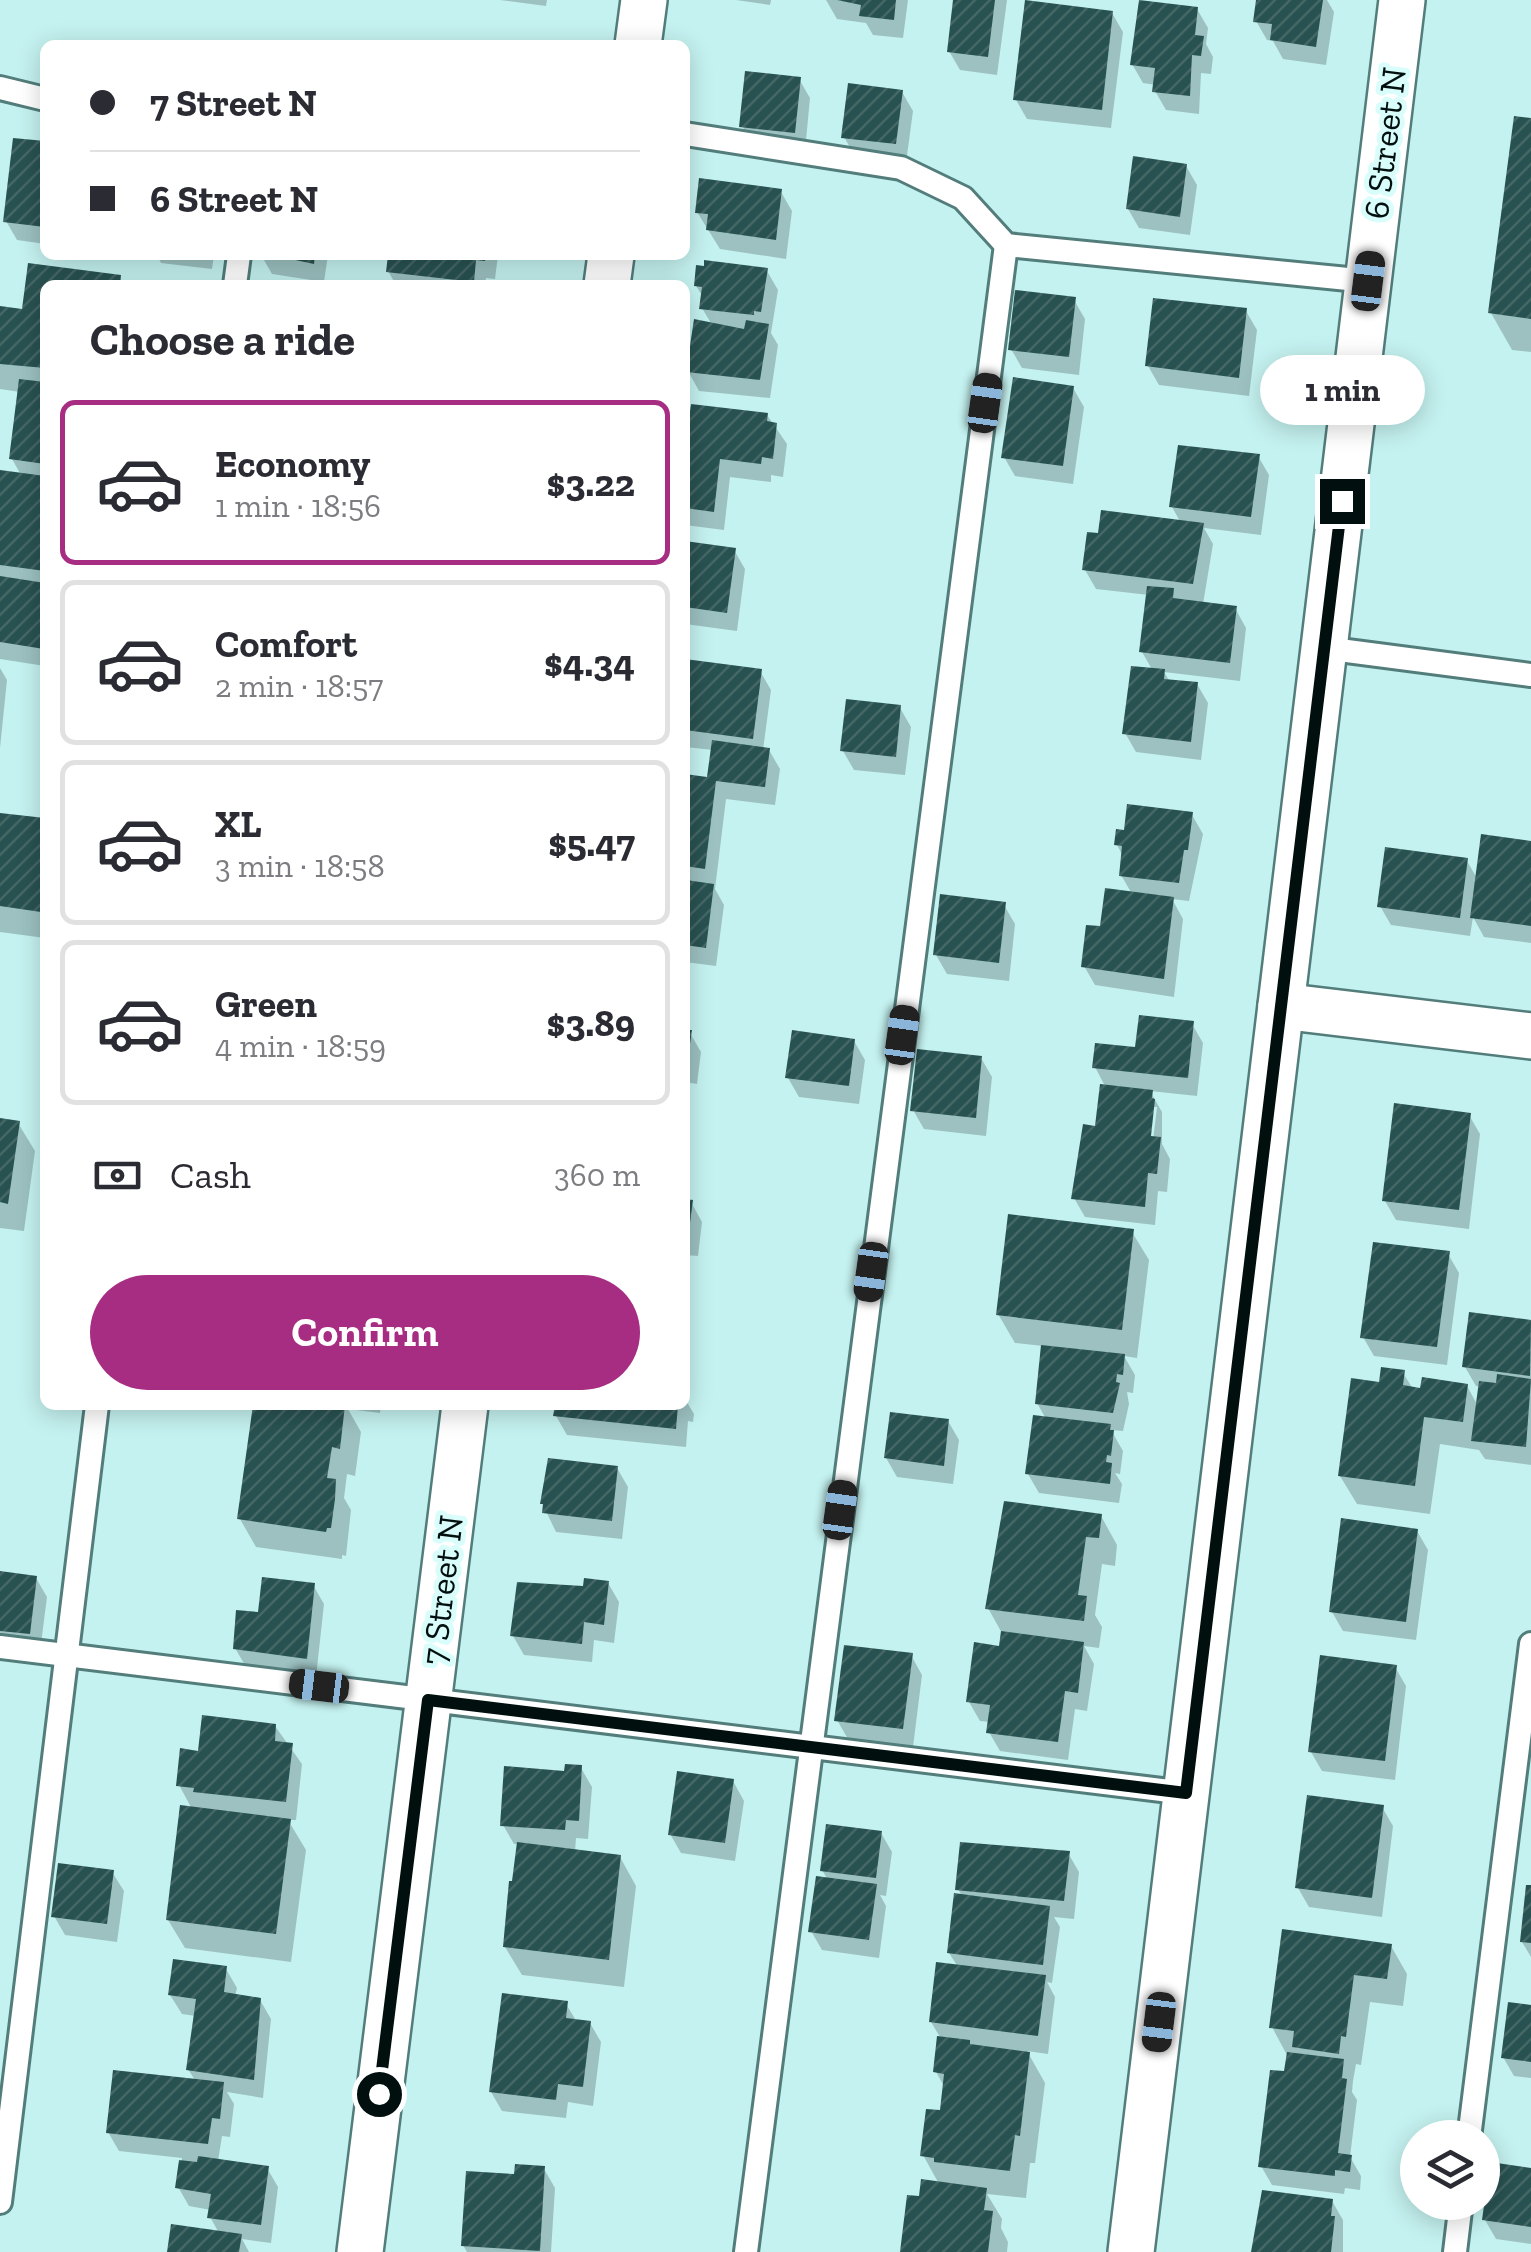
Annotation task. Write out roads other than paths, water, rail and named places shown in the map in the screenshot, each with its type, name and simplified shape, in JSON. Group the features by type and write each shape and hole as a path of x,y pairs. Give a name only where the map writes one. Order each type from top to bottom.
{"street":[{"path":"639,40 644,0"},
{"name":"6 Street N","path":"1131,2252 1402,0"},
{"path":"1281,1006 1531,1036"},
{"name":"7 Street N","path":"360,2252 464,1410"}],"lane":[{"path":"0,88 40,98"},
{"path":"690,135 900,168 963,198 1006,245 1368,281"},
{"path":"746,2252 1006,245"},
{"path":"1324,648 1531,675"},
{"path":"0,2202 96,1410"},
{"path":"1471,2120 1531,1644"},
{"path":"0,1647 1186,1793"},
{"path":"1455,2252 1459,2220"}]}
